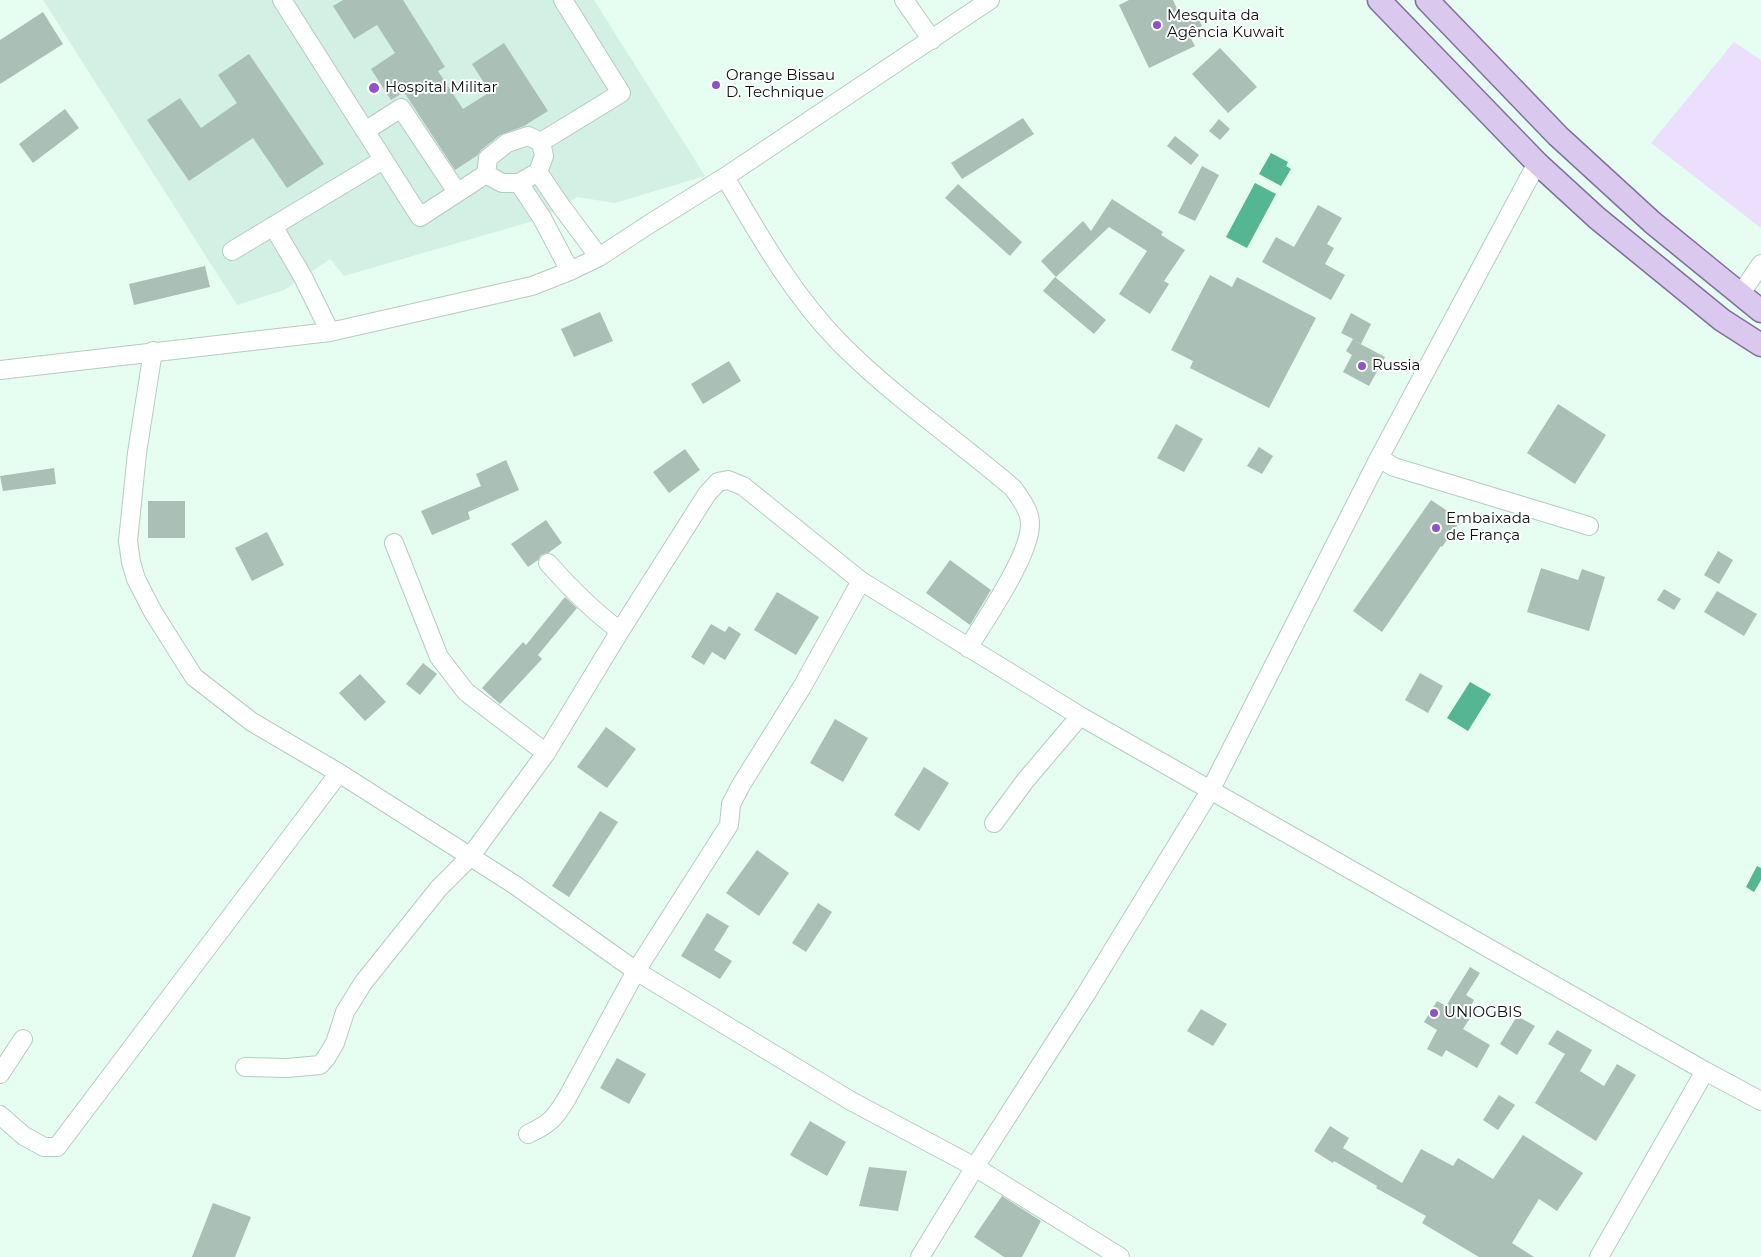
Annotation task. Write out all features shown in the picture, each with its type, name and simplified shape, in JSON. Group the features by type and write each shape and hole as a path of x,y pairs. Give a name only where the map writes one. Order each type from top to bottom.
{"main road":[{"path":"1379,0 1537,162 1597,218 1722,320 1761,345"},
{"path":"1427,0 1558,136 1653,224 1761,311"}],"street":[{"path":"282,0 420,217 486,174"},
{"path":"541,142 621,92 563,0"},
{"path":"904,0 932,40"},
{"path":"0,370 330,332 532,286 599,257 725,178 990,0"},
{"path":"364,131 401,108 457,192"},
{"path":"486,174 488,158 508,143 528,136 541,142"},
{"path":"486,174 502,183 519,183 538,172 544,156 541,142"},
{"path":"232,251 383,160"},
{"path":"920,1257 974,1167 1086,994 1210,791 1379,458 1537,162"},
{"path":"538,172 599,257"},
{"path":"725,178 763,241 802,299 838,341 872,374 1013,488 1024,505 1030,522 1022,555 968,648"},
{"path":"519,183 542,218 570,271"},
{"path":"273,226 303,277 330,332"},
{"path":"1740,295 1761,264"},
{"path":"153,351 137,453 128,541 136,579 153,612 194,677 252,722 339,772 515,885 636,971 851,1101 974,1167 1120,1257"},
{"path":"1379,458 1394,467 1589,526"},
{"path":"245,1067 287,1068 320,1065 326,1058 335,1043 345,1012 363,983 439,888 470,857 546,753 620,631 708,494 718,482 728,480 743,486 861,581 1080,716 1761,1101"},
{"path":"394,543 438,657 466,692 546,753"},
{"path":"548,563 596,613 620,631"},
{"path":"528,1134 544,1127 556,1115 636,971 729,825 731,804 741,785 802,686 861,581"},
{"path":"994,823 1080,716"},
{"path":"0,1115 24,1136 44,1147 57,1147 339,772"},
{"path":"0,1074 23,1039"},
{"path":"1599,1257 1705,1071"}],"shaded area":[{"name":"Hospital Militar","path":"43,0 594,0 705,176 615,203 577,197 540,219 344,276 330,259 284,290 237,305"},
{"path":"1734,42 1761,60 1761,228 1651,143"},
{"path":"1271,153 1288,162 1286,166 1291,169 1281,186 1259,174"},
{"path":"1255,183 1276,194 1247,248 1226,237"},
{"path":"1470,682 1491,694 1468,731 1447,718"},
{"path":"1757,866 1761,868 1761,880 1754,892 1746,887"}],"building":[{"path":"343,0 403,0 445,67 438,71 463,109 490,92 472,64 504,43 548,111 524,126 500,135 481,150 478,155 455,170 404,92 391,100 371,69 395,53 377,25 354,39 333,6"},
{"name":"Mesquita da Agência Kuwait","path":"1129,0 1173,0 1183,22 1197,15 1202,26 1189,35 1195,46 1149,68 1119,5"},
{"path":"43,12 63,44 0,84 0,40"},
{"path":"1220,48 1257,87 1228,113 1192,74"},
{"path":"249,54 324,164 287,188 253,138 189,181 147,120 180,98 201,128 237,103 218,75"},
{"path":"65,109 79,128 33,163 19,144"},
{"path":"1023,118 1034,134 962,179 951,163"},
{"path":"1219,119 1230,129 1220,140 1209,131"},
{"path":"1175,136 1199,155 1191,165 1167,146"},
{"path":"1202,166 1219,175 1195,221 1178,213"},
{"path":"958,184 1022,242 1010,256 945,198"},
{"path":"1112,199 1163,232 1161,235 1185,250 1164,281 1169,284 1150,314 1119,294 1147,251 1109,227 1056,277 1041,261 1083,221 1091,231"},
{"path":"1318,205 1342,218 1327,244 1334,248 1325,264 1345,275 1331,300 1262,262 1276,237 1294,247"},
{"path":"205,266 210,287 134,305 129,284"},
{"path":"1210,275 1232,287 1237,277 1316,318 1269,408 1190,368 1193,361 1171,350"},
{"path":"1055,277 1106,320 1094,334 1043,291"},
{"path":"600,312 613,341 574,357 561,329"},
{"path":"1351,313 1371,324 1361,344 1353,340 1385,357 1369,386 1343,372 1352,355 1346,351 1353,339 1341,333"},
{"path":"729,361 741,381 703,404 691,384"},
{"path":"1558,404 1606,435 1575,484 1527,453"},
{"path":"1176,424 1203,439 1184,472 1157,458"},
{"path":"1259,447 1273,456 1262,474 1247,466"},
{"path":"685,449 700,470 669,493 653,472"},
{"path":"506,460 519,490 468,512 470,519 432,535 421,511 481,486 476,474"},
{"path":"54,468 56,484 3,491 0,476"},
{"path":"1431,500 1461,520 1382,632 1353,611"},
{"path":"148,501 185,501 185,538 148,538"},
{"path":"546,520 562,543 548,553 541,555 538,560 528,567 511,544"},
{"path":"267,532 284,565 252,581 235,548"},
{"path":"1718,551 1733,560 1719,584 1704,575"},
{"path":"950,560 991,590 970,625 926,593"},
{"path":"1541,568 1578,580 1582,569 1605,577 1589,631 1527,612"},
{"path":"1664,589 1681,599 1674,610 1657,600"},
{"path":"1717,591 1757,614 1744,636 1704,612"},
{"path":"777,592 819,617 796,655 754,630"},
{"path":"565,597 577,608 538,655 542,659 500,704 482,688 523,642 526,645"},
{"path":"711,624 725,632 729,626 741,634 725,660 712,652 704,665 691,657"},
{"path":"423,663 437,674 420,695 406,684"},
{"path":"1420,673 1443,686 1428,713 1405,700"},
{"path":"360,674 386,702 365,721 339,693"},
{"path":"835,719 868,738 843,782 810,763"},
{"path":"606,727 636,749 607,788 577,767"},
{"path":"924,767 949,783 919,831 894,815"},
{"path":"600,811 618,822 569,897 552,886"},
{"path":"757,850 789,873 759,916 726,893"},
{"path":"818,903 832,912 806,952 792,943"},
{"path":"707,913 729,926 714,950 732,961 720,979 681,956"},
{"path":"1470,967 1480,973 1466,995 1474,1000 1469,1009 1474,1012 1463,1029 1490,1045 1477,1068 1446,1050 1442,1057 1427,1049 1437,1030 1424,1022 1437,1001 1446,1006"},
{"path":"1201,1009 1227,1024 1213,1046 1187,1031"},
{"path":"1517,1016 1535,1026 1517,1055 1500,1044"},
{"path":"1557,1030 1592,1050 1580,1071 1604,1086 1617,1064 1636,1075 1596,1141 1535,1103 1565,1054 1548,1044"},
{"path":"617,1058 646,1074 629,1104 600,1088"},
{"path":"1499,1095 1515,1105 1498,1130 1483,1120"},
{"path":"810,1121 846,1142 827,1176 790,1155"},
{"path":"1330,1126 1349,1138 1343,1148 1402,1183 1421,1149 1453,1166 1458,1158 1493,1179 1523,1135 1583,1173 1557,1211 1539,1199 1512,1243 1534,1257 1479,1257 1422,1223 1426,1216 1314,1151"},
{"path":"869,1167 907,1171 898,1211 859,1206"},
{"path":"1002,1196 1041,1221 1022,1257 1004,1257 974,1237"},
{"path":"213,1203 251,1217 235,1257 192,1257"}],"place":[{"name":"Mesquita da Agência Kuwait","path":"1157,25"},
{"name":"Orange Bissau D. Technique","path":"716,85"},
{"name":"Hospital Militar","path":"374,88"},
{"name":"Russia","path":"1362,366"},
{"name":"Embaixada de França","path":"1436,528"},
{"name":"UNIOGBIS","path":"1434,1013"}]}
